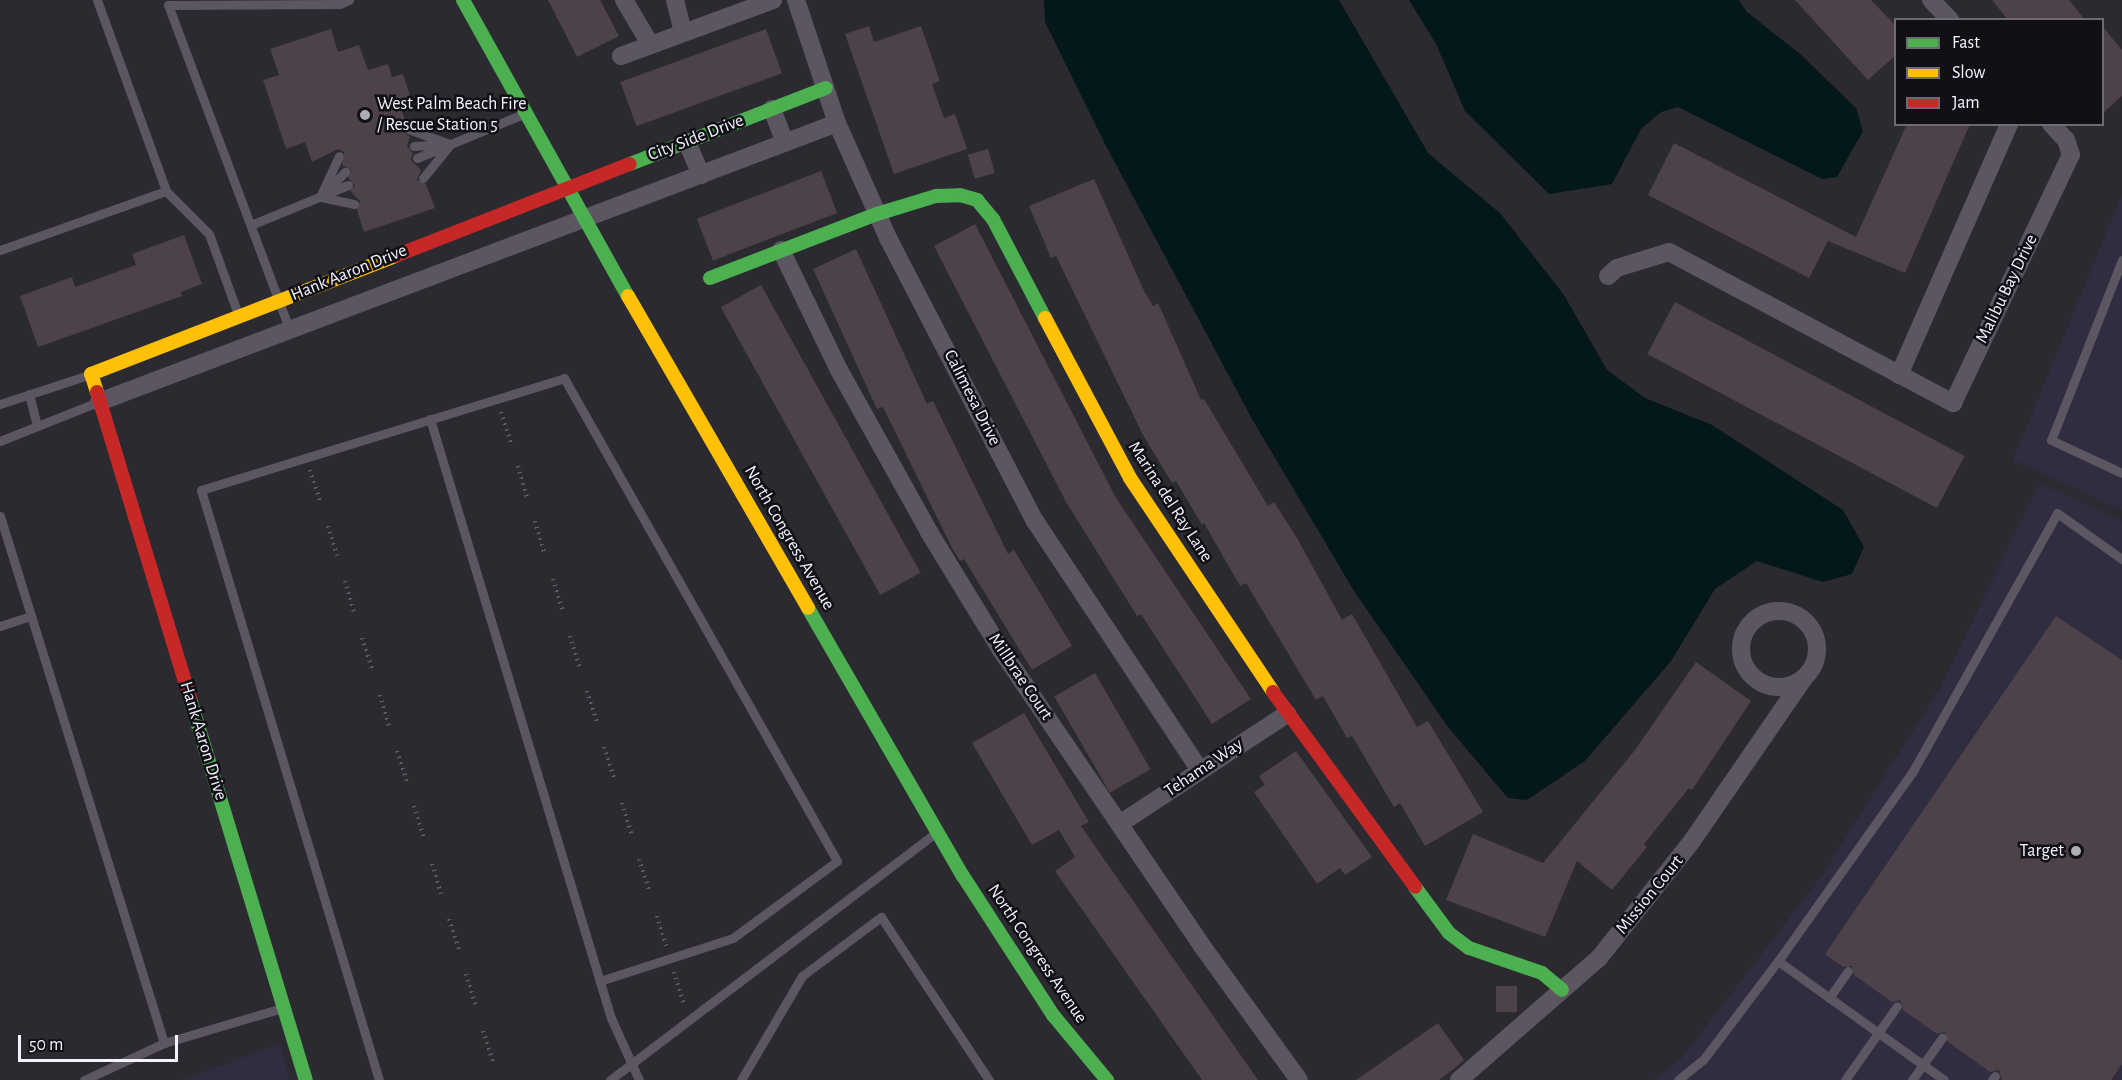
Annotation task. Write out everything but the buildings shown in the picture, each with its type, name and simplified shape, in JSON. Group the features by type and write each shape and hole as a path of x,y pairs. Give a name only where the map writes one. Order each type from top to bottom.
{"street":[{"name":"North Congress Avenue","path":"463,0 584,219 938,832 1053,1015 1107,1080"},
{"path":"624,0 650,44"},
{"path":"675,0 683,31"},
{"path":"621,56 683,31 773,0"},
{"name":"Calimesa Drive","path":"796,0 837,123 877,213 1035,521 1200,770"},
{"path":"1931,0 1948,18"},
{"name":"City Side Drive","path":"567,188 826,88"},
{"path":"772,109 785,143"},
{"name":"City Side Drive","path":"584,219 837,123"},
{"path":"1899,375 2008,126"},
{"name":"Malibu Bay Drive","path":"1608,276 1617,268 1669,252 1953,403 2071,155 2066,140 2053,126"},
{"path":"687,142 701,175"},
{"name":"Hank Aaron Drive","path":"306,1080 91,374 567,188"},
{"name":"Marina del Ray Lane","path":"710,278 877,213 936,196 960,195 976,200 993,219 1130,478 1287,714 1449,933 1470,948 1542,973 1562,990"},
{"name":"Hank Aaron Drive","path":"99,402 584,219"},
{"name":"Millbrae Court","path":"781,249 839,370 928,532 1001,650 1202,946 1299,1080"},
{"name":"Mission Court","path":"1459,1080 1599,958 1692,841 1815,662 1817,643 1806,621 1783,610 1771,611 1749,624 1740,648 1748,672 1768,686 1793,684 1804,678"},
{"name":"Tehama Way","path":"1121,824 1287,714"}],"lane":[{"path":"97,0 166,191 209,234 239,316"},
{"path":"290,331 168,5 340,4 349,0"},
{"path":"417,158 525,113"},
{"path":"408,129 450,144"},
{"path":"414,146 450,144"},
{"path":"423,178 450,144"},
{"path":"320,197 339,156"},
{"path":"320,197 345,172"},
{"path":"251,225 348,185"},
{"path":"0,250 166,191"},
{"path":"320,197 354,204"},
{"path":"2122,260 2051,440 2122,472"},
{"path":"0,404 91,374"},
{"path":"379,1080 201,490 564,378 837,861 733,938 600,981"},
{"path":"29,394 37,426"},
{"path":"0,441 99,402"},
{"path":"430,419 600,981 630,1063 639,1080"},
{"path":"1678,1080 1703,1060 1778,961 1913,771 2057,513 2122,559"},
{"path":"0,516 164,1043"},
{"path":"0,626 31,616"},
{"path":"610,1080 938,832"},
{"path":"741,1080 802,976 881,917 988,1080"},
{"path":"1778,961 1944,1080"},
{"path":"1829,998 1848,971"},
{"path":"1845,1080 1897,1006"},
{"path":"84,1080 164,1043 283,1008"},
{"path":"1912,1080 1942,1038"}],"path":[{"path":"497,399 511,442"},
{"path":"306,457 320,501"},
{"path":"518,466 528,500"},
{"path":"535,522 545,555"},
{"path":"328,526 337,556"},
{"path":"553,579 563,612"},
{"path":"345,581 354,613"},
{"path":"570,636 580,668"},
{"path":"362,638 372,669"},
{"path":"587,691 598,725"},
{"path":"380,695 389,726"},
{"path":"604,747 615,780"},
{"path":"397,752 406,782"},
{"path":"622,803 632,836"},
{"path":"414,806 424,838"},
{"path":"639,859 650,893"},
{"path":"432,864 441,894"},
{"path":"657,916 667,949"},
{"path":"449,920 459,950"},
{"path":"674,972 684,1006"},
{"path":"466,974 476,1007"},
{"path":"483,1031 493,1062"}],"shaded area":[{"path":"1044,0 1339,0 1428,153 1500,213 1564,295 1607,370 1645,398 1712,425 1843,510 1864,547 1852,574 1823,582 1757,561 1715,589 1671,661 1585,761 1527,800 1508,798 1448,727 1354,591 1252,419 1105,144 1045,22"},
{"path":"1409,0 1739,0 1747,12 1800,54 1856,108 1863,131 1837,177 1822,179 1678,107 1661,112 1641,129 1612,184 1549,194 1465,111 1436,44"},
{"path":"2122,195 2122,510 2013,460"},
{"path":"2040,483 2122,521 2122,1080 1653,1080 1682,1058 1821,877 1939,690"},
{"path":"280,1044 290,1080 181,1080"}],"traffic: fast":[{"path":"463,0 628,296"},
{"path":"630,164 826,88"},
{"path":"710,278 877,214 936,196 960,195 977,200 993,219 1045,318"},
{"path":"808,608 963,876 1053,1015 1107,1080"},
{"path":"190,699 306,1080"},
{"path":"1415,887 1449,933 1469,948 1542,973 1562,990"}],"traffic: slow":[{"path":"97,392 91,374 395,256"},
{"path":"628,296 808,608"},
{"path":"1045,318 1130,478 1273,692"}],"traffic: jam":[{"path":"395,256 630,164"},
{"path":"97,392 190,699"},
{"path":"1273,692 1415,887"}],"place":[{"name":"West Palm Beach Fire / Rescue Station 5","path":"365,115"},
{"name":"Target","path":"2076,851"}]}
